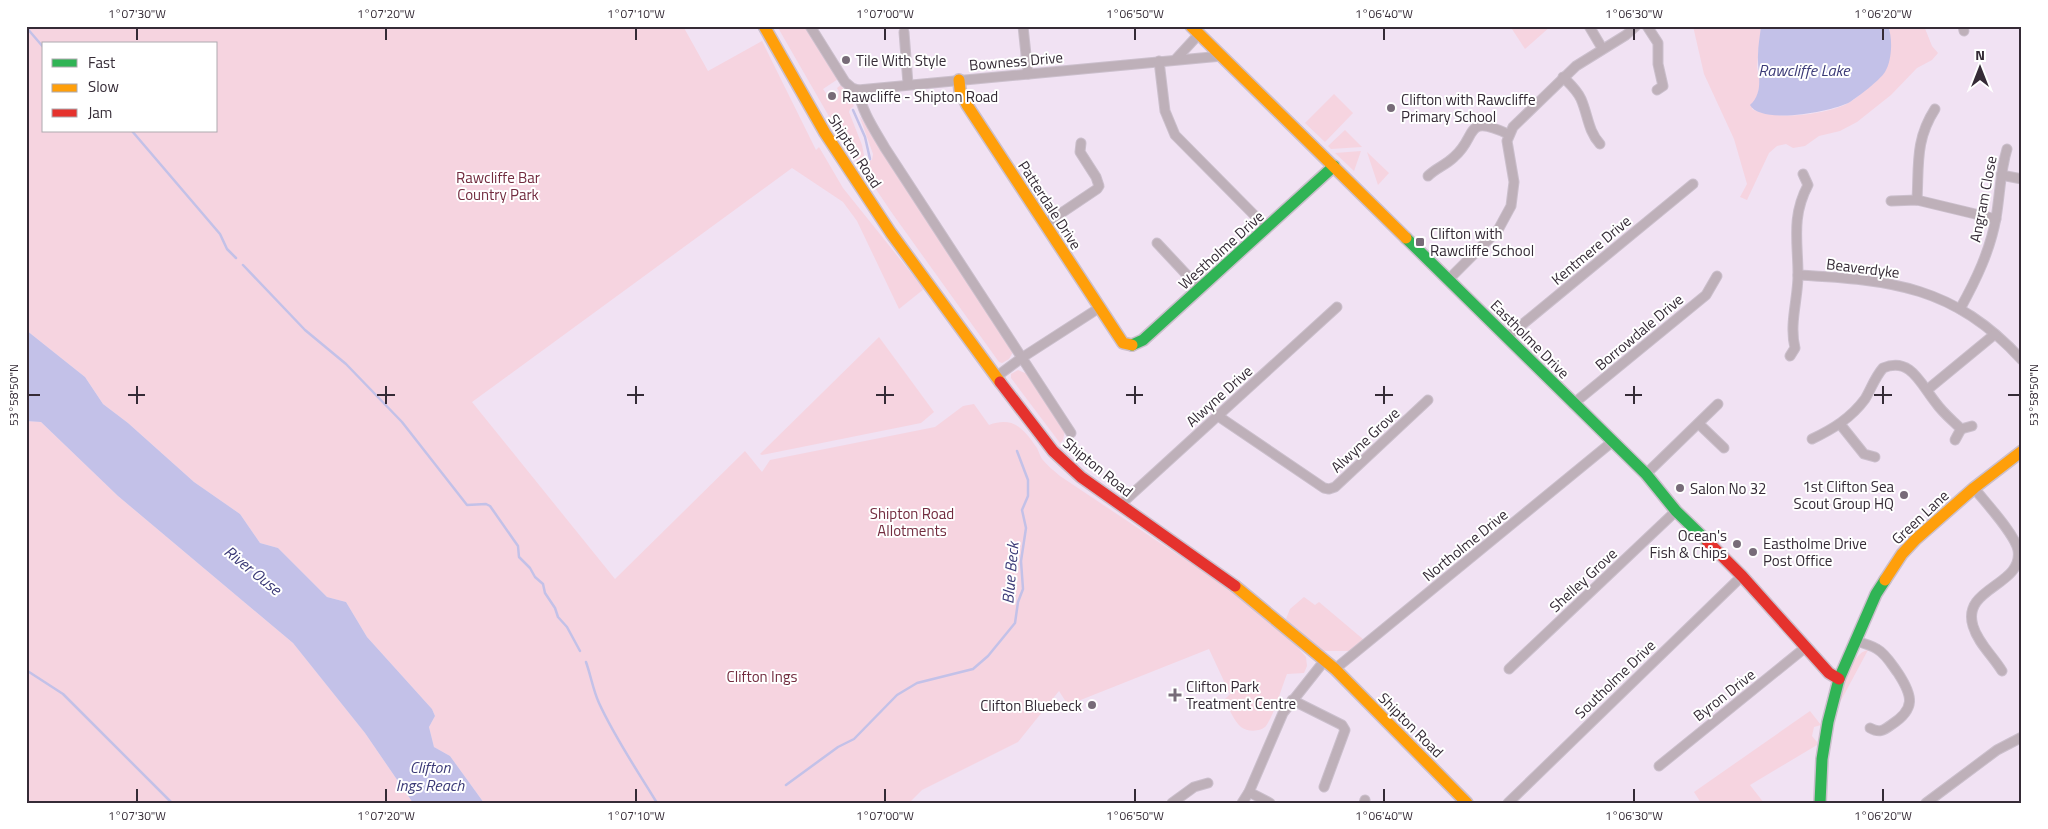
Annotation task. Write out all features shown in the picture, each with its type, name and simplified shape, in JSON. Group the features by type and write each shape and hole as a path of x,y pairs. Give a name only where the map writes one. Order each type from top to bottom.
{"street":[{"name":"Shipton Road","path":"764,26 830,141 891,233 996,377 1053,451 1081,477 1218,572 1325,660 1467,803"},
{"path":"810,26 845,82 858,90"},
{"path":"1023,26 1028,74"},
{"path":"1590,26 1602,48"},
{"path":"1449,279 1498,230 1511,206 1514,182 1507,148 1508,134 1520,118 1563,77 1585,59 1615,42 1636,26"},
{"path":"1647,26 1658,43 1658,64 1663,88"},
{"path":"1176,59 1195,30"},
{"name":"Eastholme Drive","path":"1195,30 1646,474 1676,511 1742,576 1829,673 1839,679"},
{"path":"904,32 908,84"},
{"name":"Bowness Drive","path":"858,90 1222,56"},
{"path":"1159,61 1165,111 1175,135 1268,228"},
{"path":"1563,77 1578,93 1582,102 1590,138 1600,144"},
{"name":"Patterdale Drive","path":"959,80 960,90 967,105 1122,343"},
{"name":"Shipton Road","path":"858,90 860,102 866,116 885,148 1071,433"},
{"path":"1916,200 1920,140 1926,123 1935,109"},
{"path":"1430,170 1454,158 1461,150 1472,130 1479,126 1488,126 1508,134"},
{"path":"1045,224 1097,190 1099,186 1096,177 1077,148"},
{"name":"Angram Close","path":"1960,309 1982,264 1996,219 2001,175 2007,149"},
{"name":"Westholme Drive","path":"1122,343 1131,345 1143,340 1334,166"},
{"path":"1790,356 1795,348 1793,333 1798,275 1796,234 1801,202 1808,185 1803,174"},
{"path":"2001,175 2022,179"},
{"name":"Kentmere Drive","path":"1507,337 1693,184"},
{"path":"1891,201 1916,200 1996,219"},
{"path":"1157,243 1200,289"},
{"name":"Beaverdyke","path":"1798,275 1884,282 1925,293 1960,309 1995,334 2022,360"},
{"name":"Borrowdale Drive","path":"1573,404 1706,295 1717,276"},
{"name":"Alwyne Drive","path":"1120,505 1337,307"},
{"path":"996,377 1023,357 1099,308"},
{"path":"1927,390 1983,346 1995,334"},
{"path":"1812,439 1840,424 1855,411 1883,368 1898,364 1910,369 1940,409 1961,429"},
{"name":"Alwyne Grove","path":"1218,416 1324,488 1329,489 1335,487 1428,400"},
{"path":"1646,474 1718,404"},
{"path":"1699,424 1724,448"},
{"path":"1840,424 1864,454 1875,457"},
{"path":"1955,440 1961,429 1972,426"},
{"name":"Northolme Drive","path":"1335,669 1612,442"},
{"name":"Green Lane","path":"1820,803 1822,759 1828,722 1839,679 1876,594 1902,554 1928,526 2022,451"},
{"path":"1974,488 2013,538 2018,551 2019,565 2006,578 1983,594 1975,602 1972,610 1971,619 1977,635 2002,665"},
{"name":"Shelley Grove","path":"1509,669 1676,511"},
{"name":"Southolme Drive","path":"1508,803 1742,576"},
{"path":"1855,641 1880,651 1892,665 1910,694 1908,709 1903,718 1882,731 1870,728"},
{"name":"Byron Drive","path":"1659,766 1806,647"},
{"path":"1242,803 1249,792 1275,729 1292,700 1325,660"},
{"path":"1292,700 1342,725 1344,730 1324,787"},
{"path":"1926,803 1997,750 2022,736"},
{"path":"1172,803 1194,787 1208,784"},
{"path":"1249,792 1270,803"}],"green space":[{"path":"26,26 683,26 708,71 762,41 816,150 819,147 843,188 924,289 899,309 857,221 843,202 792,168 472,402 615,579 745,451 762,472 770,460 935,427 963,406 974,404 989,425 1005,422 1018,426 1032,441 1042,459 1060,476 1226,587 1287,635 1306,657 1307,666 1304,673 1287,674 1269,721 1264,728 1257,730 1244,729 1234,718 1224,700 1230,694 1209,649 1068,705 1059,691 1018,742 922,790 909,803 484,803 450,756 434,747 429,727 435,716 432,709 367,637 346,602 327,597 278,548 260,543 240,514 194,482 128,423 103,404 85,377 26,330"},
{"path":"777,26 804,26 838,79 823,89 832,102 838,99 839,92 837,88 841,85 854,106 849,112 862,145 865,160 872,160 873,154 859,115 1012,349 1013,352 1009,359 1002,363 999,362 892,213 842,139"},
{"path":"1510,26 1551,26 1525,49"},
{"path":"1693,26 1761,26 1757,67 1760,82 1757,99 1752,109 1774,115 1801,115 1841,107 1868,88 1885,71 1890,30 1888,26 1924,26 1932,46 1938,53 1932,60 1917,68 1891,95 1857,122 1840,131 1819,136 1805,146 1793,148 1786,144 1777,146 1769,153 1747,200 1740,197 1747,184 1734,139 1704,74"},
{"path":"1334,94 1353,113 1325,142 1305,123"},
{"path":"1345,130 1362,147 1331,149 1328,146"},
{"path":"1361,151 1354,171 1335,153"},
{"path":"1367,152 1389,173 1378,185"},
{"path":"879,337 934,412 921,423 760,454"},
{"path":"1018,370 1027,372 1065,431 1063,440 1060,443 1011,378 1011,374"},
{"path":"26,421 41,422 118,496 293,643 365,733 413,803 26,803"},
{"path":"1304,597 1315,605 1319,602 1364,640 1353,651 1322,651 1286,619 1290,609"},
{"path":"1868,650 1838,706 1852,665 1856,658"},
{"path":"1810,711 1821,725 1814,727 1812,736 1817,745 1750,785 1764,803 1701,803 1694,792"}],"water":[{"name":"Rawcliffe Lake","path":"1761,26 1888,26 1891,43 1889,62 1885,72 1878,80 1850,102 1841,106 1797,115 1768,114 1757,111 1750,105 1755,100 1759,88 1758,51"},
{"path":"26,330 85,377 103,404 128,423 194,482 240,514 260,543 278,548 327,597 346,602 367,637 432,709 435,716 429,727 434,747 450,756 484,803 413,803 365,733 293,643 118,496 41,422 26,421"}],"waterway":[{"path":"26,27 42,46"},
{"name":"Blue Beck","path":"853,110 865,137 870,159"},
{"path":"133,132 220,234 227,249 236,258"},
{"path":"243,265 305,330 346,364 402,422 467,505 486,504 490,506 518,546 519,557 543,584 545,593 555,608 558,617 567,627 580,651"},
{"name":"Blue Beck","path":"786,785 838,747 854,739 897,695 917,683 973,669 988,656 1015,623 1018,602 1023,589 1021,561 1026,528 1022,510 1028,496 1028,480 1017,451"},
{"path":"586,662 597,698 605,716 657,803"},
{"path":"26,670 63,694 172,803"}],"traffic: fast":[{"path":"1132,345 1143,340 1334,166"},
{"path":"1406,238 1646,474 1676,511 1707,541"},
{"path":"1820,803 1822,759 1828,722 1839,679 1876,594 1885,580"}],"traffic: slow":[{"path":"764,26 825,133 891,233 1000,382"},
{"path":"1191,26 1406,238"},
{"path":"959,80 960,90 967,105 1123,343 1132,345"},
{"path":"1885,580 1902,554 1916,539 1974,488 2022,451"},
{"path":"1235,586 1335,669 1467,803"}],"traffic: jam":[{"path":"1000,382 1053,451 1081,477 1235,586"},
{"path":"1707,541 1742,576 1829,673 1839,679"}],"place":[{"name":"Tile With Style","path":"846,60"},
{"name":"Rawcliffe - Shipton Road","path":"832,96"},
{"name":"Clifton with Rawcliffe Primary School","path":"1391,108"},
{"name":"Clifton with Rawcliffe School","path":"1420,242"},
{"name":"Salon No 32","path":"1680,488"},
{"name":"1st Clifton Sea Scout Group HQ","path":"1904,495"},
{"name":"Ocean's Fish & Chips","path":"1737,544"},
{"name":"Eastholme Drive Post Office","path":"1753,552"},
{"name":"Clifton Park Treatment Centre","path":"1175,695"},
{"name":"Clifton Bluebeck","path":"1092,705"}],"park label":[{"name":"Rawcliffe Bar Country Park","path":"498,186"},
{"name":"Shipton Road Allotments","path":"912,522"},
{"name":"Clifton Ings","path":"762,676"}],"water label":[{"name":"River Ouse","path":"253,570"},
{"name":"Clifton Ings Reach","path":"430,776"}]}
